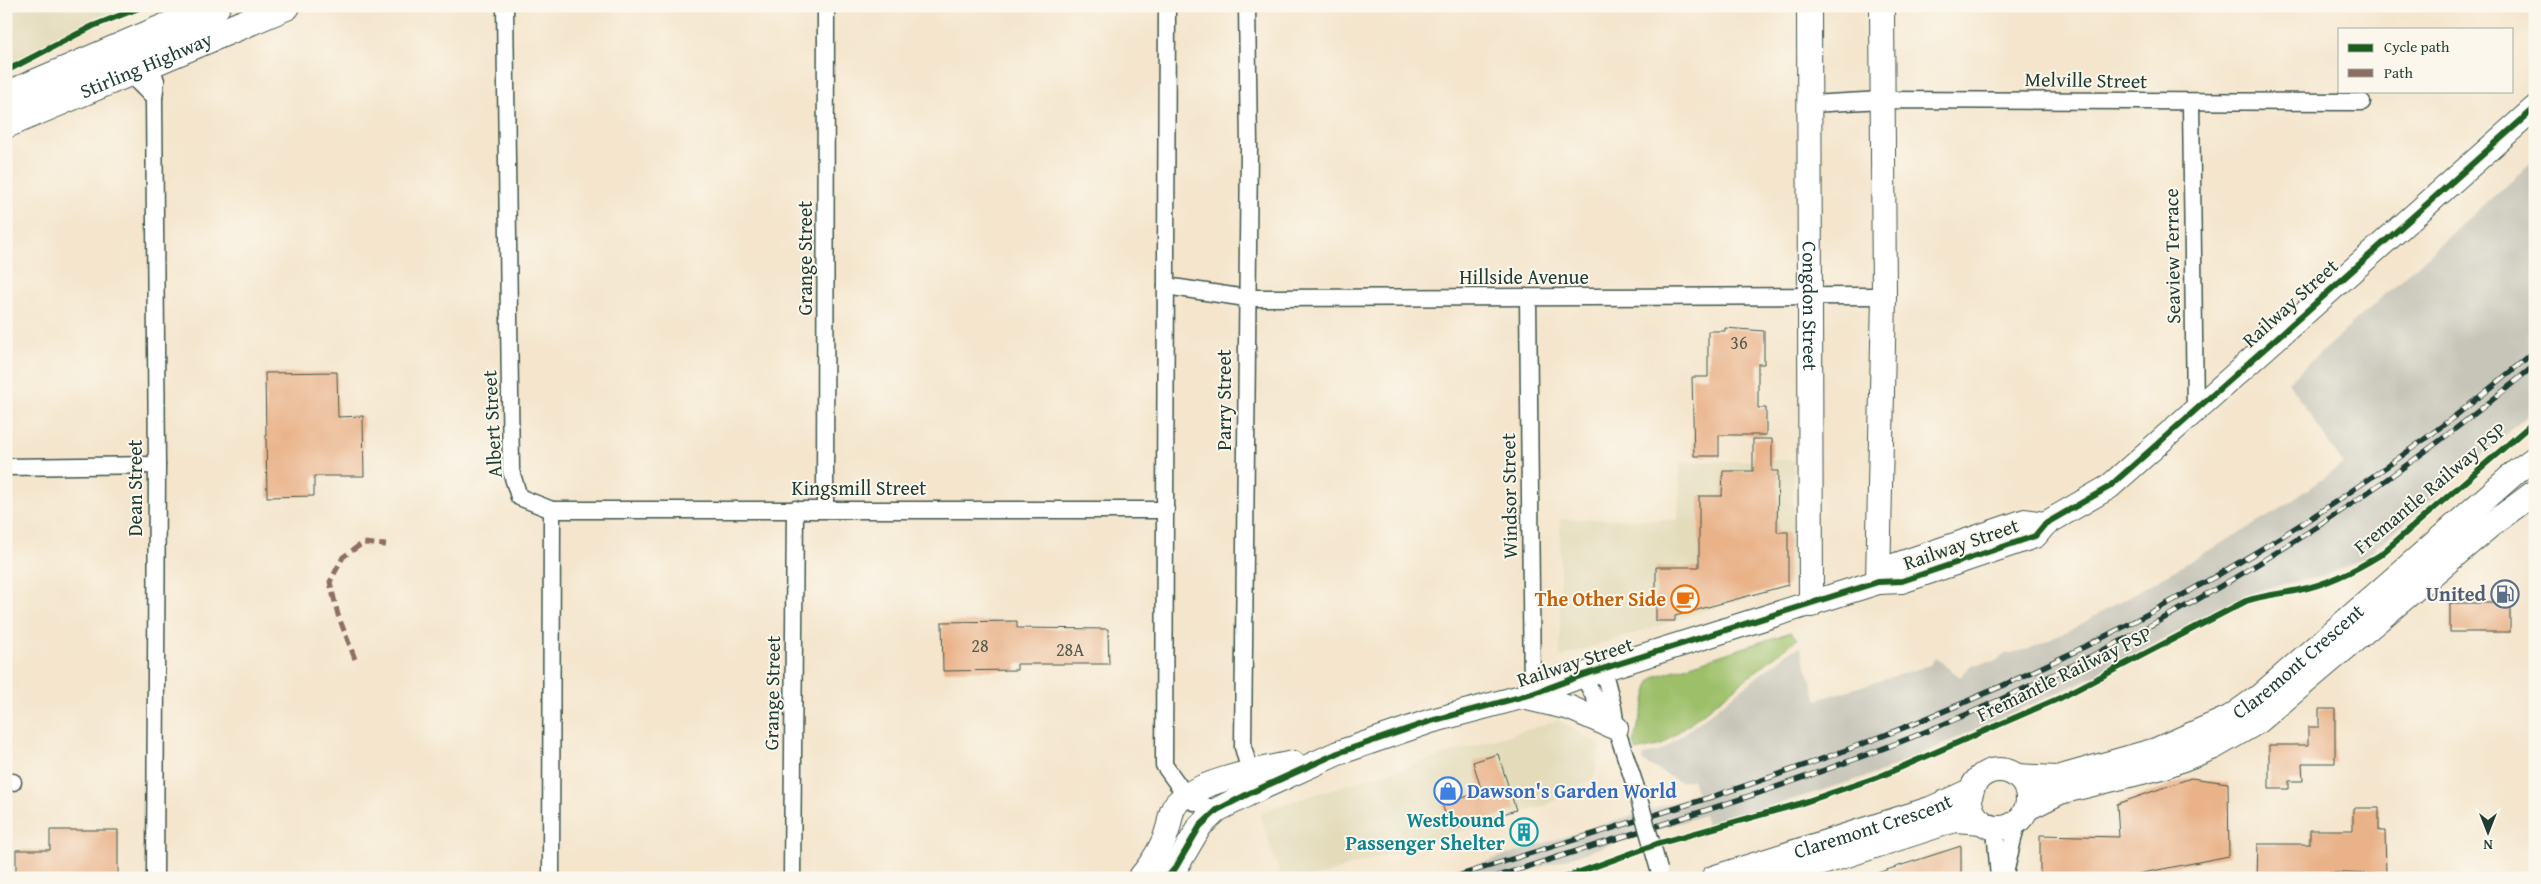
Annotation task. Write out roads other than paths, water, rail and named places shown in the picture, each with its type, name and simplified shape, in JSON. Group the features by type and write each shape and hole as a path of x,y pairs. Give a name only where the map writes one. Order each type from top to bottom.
{"highway":[{"name":"Stirling Highway","path":"6,96 130,41 216,6"},
{"name":"Stirling Highway","path":"6,124 286,6"}],"street":[{"name":"Albert Street","path":"505,6 511,471 519,497 552,510"},
{"name":"Grange Street","path":"825,509 826,6"},
{"path":"1167,6 1164,765 1174,801 1189,800 1217,810"},
{"name":"Parry Street","path":"1247,6 1249,146 1243,747 1250,782"},
{"name":"Congdon Street","path":"1810,6 1811,605"},
{"path":"1878,582 1884,296 1882,6"},
{"name":"Dean Street","path":"130,41 141,68"},
{"name":"Dean Street","path":"130,41 141,68 137,82 154,98 157,465 155,878"},
{"name":"Melville Street","path":"1810,104 1882,100 2362,102"},
{"name":"Seaview Terrace","path":"2191,102 2195,409"},
{"name":"Railway Street","path":"1179,801 1250,782 1431,721 1527,695 1593,672 1811,605 1878,582 1896,566 1905,562 2025,521 2045,524 2109,487 2535,108"},
{"name":"Hillside Avenue","path":"1166,286 1246,298 1884,296"},
{"name":"Windsor Street","path":"1527,695 1528,298"},
{"name":"Claremont Crescent","path":"2017,776 2057,778 2156,750 2229,718 2260,696 2517,471 2535,458"},
{"path":"6,466 157,465"},
{"name":"Claremont Crescent","path":"1776,878 1955,820 2005,820 2060,792 2170,764 2214,747 2259,721 2492,524 2532,496"},
{"path":"2477,506 2492,524"},
{"name":"Grange Street","path":"792,878 795,509"},
{"name":"Kingsmill Street","path":"552,510 1166,510"},
{"path":"552,510 552,878"},
{"path":"1593,672 1602,712 1616,728 1635,785 1660,874"},
{"path":"1527,695 1563,706 1616,728"},
{"path":"1999,878 2005,820 2027,791 2017,776 2008,772 1990,772 1976,782 1972,790 1972,808 2005,820"},
{"name":"Railway Street","path":"1167,878 1176,867 1200,826 1250,782"},
{"name":"Claremont Crescent","path":"1713,878 1930,809 1972,790"},
{"path":"1140,878 1148,869 1168,830 1179,801"},
{"path":"2004,878 2005,820"}],"railway":[{"path":"1451,878 1718,795 1823,759 1964,703 2051,663 2137,620 2221,573 2303,523 2383,469 2460,412 2535,351"},
{"path":"1492,878 1702,811 1859,758 1994,702 2077,663 2158,621 2237,576 2315,528 2390,477 2464,422 2535,365"}],"place":[{"name":"United","path":"2505,594"},
{"name":"The Other Side","path":"1685,599"},
{"name":"Dawson's Garden World","path":"1448,791"},
{"name":"Westbound Passenger Shelter","path":"1524,832"}]}
